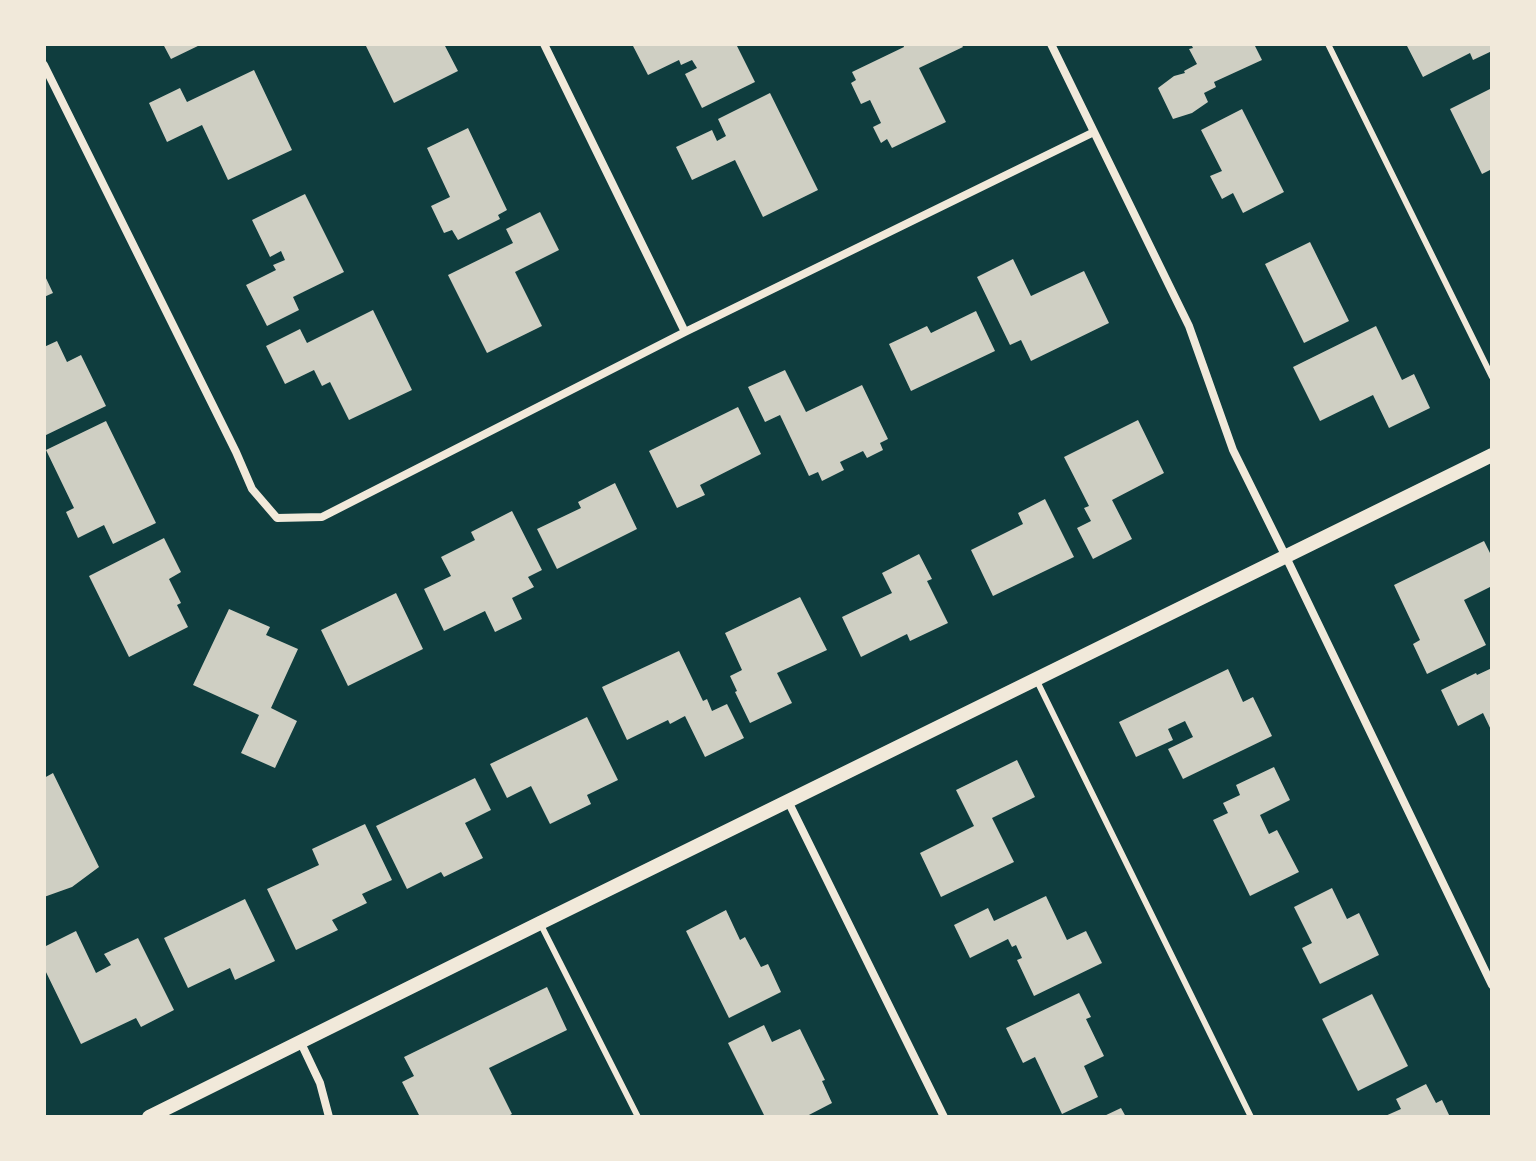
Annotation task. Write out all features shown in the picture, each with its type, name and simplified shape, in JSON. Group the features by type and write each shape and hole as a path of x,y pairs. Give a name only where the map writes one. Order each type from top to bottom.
{"street":[{"path":"544,44 685,332"},
{"path":"1051,44 1189,326 1233,450 1492,985"},
{"path":"44,65 252,489 277,518 322,517 685,332 1094,132"},
{"path":"149,1117 1492,455"},
{"path":"788,801 944,1117"},
{"path":"301,1043 320,1083 329,1117"}],"lane":[{"path":"1328,44 1492,377"},
{"path":"1036,679 1251,1117"},
{"path":"540,923 638,1117"}],"building":[{"path":"163,44 202,44 171,59"},
{"path":"365,44 444,44 458,71 394,103"},
{"path":"632,44 736,44 755,82 702,108 685,74 697,68 692,60 681,65 679,60 648,75"},
{"path":"903,44 961,44 963,47 919,68 946,122 892,148 887,139 881,143 873,127 881,123 870,100 861,104 851,83 856,80 852,72 904,47"},
{"path":"1191,44 1254,44 1262,60 1214,82 1216,87 1204,93 1208,102 1192,113 1173,119 1158,88 1197,64 1189,49 1193,48"},
{"path":"1406,44 1492,44 1492,51 1473,60 1470,53 1423,77"},
{"path":"254,70 292,150 228,180 202,125 167,142 149,103 180,88 187,102"},
{"path":"1492,88 1492,169 1482,174 1450,109"},
{"path":"770,93 818,190 763,217 735,160 692,180 676,147 712,130 717,141 726,136 718,119"},
{"path":"1242,109 1284,192 1243,213 1233,193 1222,199 1210,176 1222,171 1201,130"},
{"path":"468,128 507,210 498,215 500,219 458,240 452,230 444,233 431,206 450,197 427,148"},
{"path":"305,194 344,272 293,297 299,310 267,326 246,285 276,270 273,265 285,260 281,251 270,257 252,220"},
{"path":"540,212 559,250 515,272 542,326 487,353 448,275 513,243 506,229"},
{"path":"1310,242 1349,321 1304,343 1265,264"},
{"path":"1013,259 1031,296 1084,271 1109,323 1031,361 1021,340 1010,345 977,277"},
{"path":"44,274 53,293 44,297"},
{"path":"373,310 412,390 349,420 330,382 322,386 314,370 285,384 266,346 300,329 307,343"},
{"path":"976,311 995,351 911,391 889,344 927,326 931,333"},
{"path":"1376,326 1402,380 1414,374 1430,408 1389,428 1373,395 1320,421 1293,367"},
{"path":"57,341 67,362 81,355 106,406 44,436 44,347"},
{"path":"785,370 806,412 862,385 888,439 880,443 883,450 867,458 863,451 840,462 844,470 822,481 818,472 809,476 780,415 765,422 748,387"},
{"path":"738,407 761,454 700,485 705,495 677,508 649,451"},
{"path":"1138,420 1164,473 1112,500 1132,539 1093,559 1077,528 1091,521 1084,508 1089,506 1064,457"},
{"path":"106,421 156,523 113,544 104,525 78,538 66,512 74,508 46,450"},
{"path":"615,483 637,529 557,569 537,529 581,508 578,502"},
{"path":"1045,499 1074,557 993,596 971,550 1023,524 1018,513"},
{"path":"512,511 542,570 528,577 534,587 512,598 522,619 495,632 485,611 444,631 424,589 451,576 441,557 475,540 471,532"},
{"path":"164,538 181,572 169,579 188,627 129,657 89,576"},
{"path":"1484,541 1492,557 1492,586 1464,600 1486,645 1427,674 1413,644 1420,640 1394,585"},
{"path":"919,554 932,579 927,581 948,623 910,641 907,634 861,657 842,617 892,593 882,573"},
{"path":"396,593 423,649 348,686 321,630"},
{"path":"800,597 827,650 777,673 792,703 750,723 730,676 742,670 725,633"},
{"path":"229,609 270,627 266,635 298,649 271,708 297,721 275,768 241,753 259,715 193,685"},
{"path":"679,651 703,701 707,699 712,711 727,704 744,738 705,757 685,716 670,724 668,720 627,740 602,687"},
{"path":"1492,668 1492,732 1483,713 1458,726 1441,690"},
{"path":"1228,669 1243,702 1253,697 1272,736 1183,779 1168,749 1193,737 1185,721 1168,729 1173,740 1136,757 1119,722"},
{"path":"587,717 618,780 587,795 591,804 550,824 531,786 507,798 490,764"},
{"path":"1017,760 1035,797 992,818 1014,862 941,897 920,853 974,826 956,790"},
{"path":"1274,767 1290,800 1260,815 1269,834 1277,830 1299,872 1250,896 1213,820 1228,813 1223,803 1240,795 1236,785"},
{"path":"53,773 99,867 72,887 44,897 44,778"},
{"path":"475,778 491,810 465,823 483,858 444,877 441,872 407,889 376,826"},
{"path":"365,824 392,880 362,894 367,903 332,920 338,930 296,950 267,889 319,865 312,849"},
{"path":"1332,888 1347,919 1359,913 1379,955 1320,984 1302,948 1312,943 1294,907"},
{"path":"1046,896 1067,940 1086,931 1102,963 1034,996 1017,960 1022,958 1016,945 1012,947 1008,939 970,958 954,925 988,908 994,921"},
{"path":"245,899 275,961 235,980 230,968 188,988 164,938"},
{"path":"726,910 740,940 745,937 761,967 768,964 781,992 729,1018 686,931"},
{"path":"76,931 96,973 111,965 104,954 138,938 174,1010 141,1027 136,1018 81,1044 44,968 44,947"},
{"path":"547,987 567,1030 489,1068 512,1114 506,1117 420,1117 402,1082 414,1076 404,1057"},
{"path":"1079,993 1091,1017 1086,1019 1104,1056 1084,1066 1098,1097 1062,1114 1035,1057 1023,1063 1006,1028"},
{"path":"1372,994 1408,1066 1358,1091 1322,1019"},
{"path":"764,1025 772,1042 800,1029 825,1080 822,1081 832,1103 805,1117 765,1117 728,1043"},
{"path":"1426,1084 1436,1103 1442,1100 1450,1117 1383,1117 1401,1109 1396,1099"},
{"path":"1121,1108 1126,1117 1102,1117"}]}
